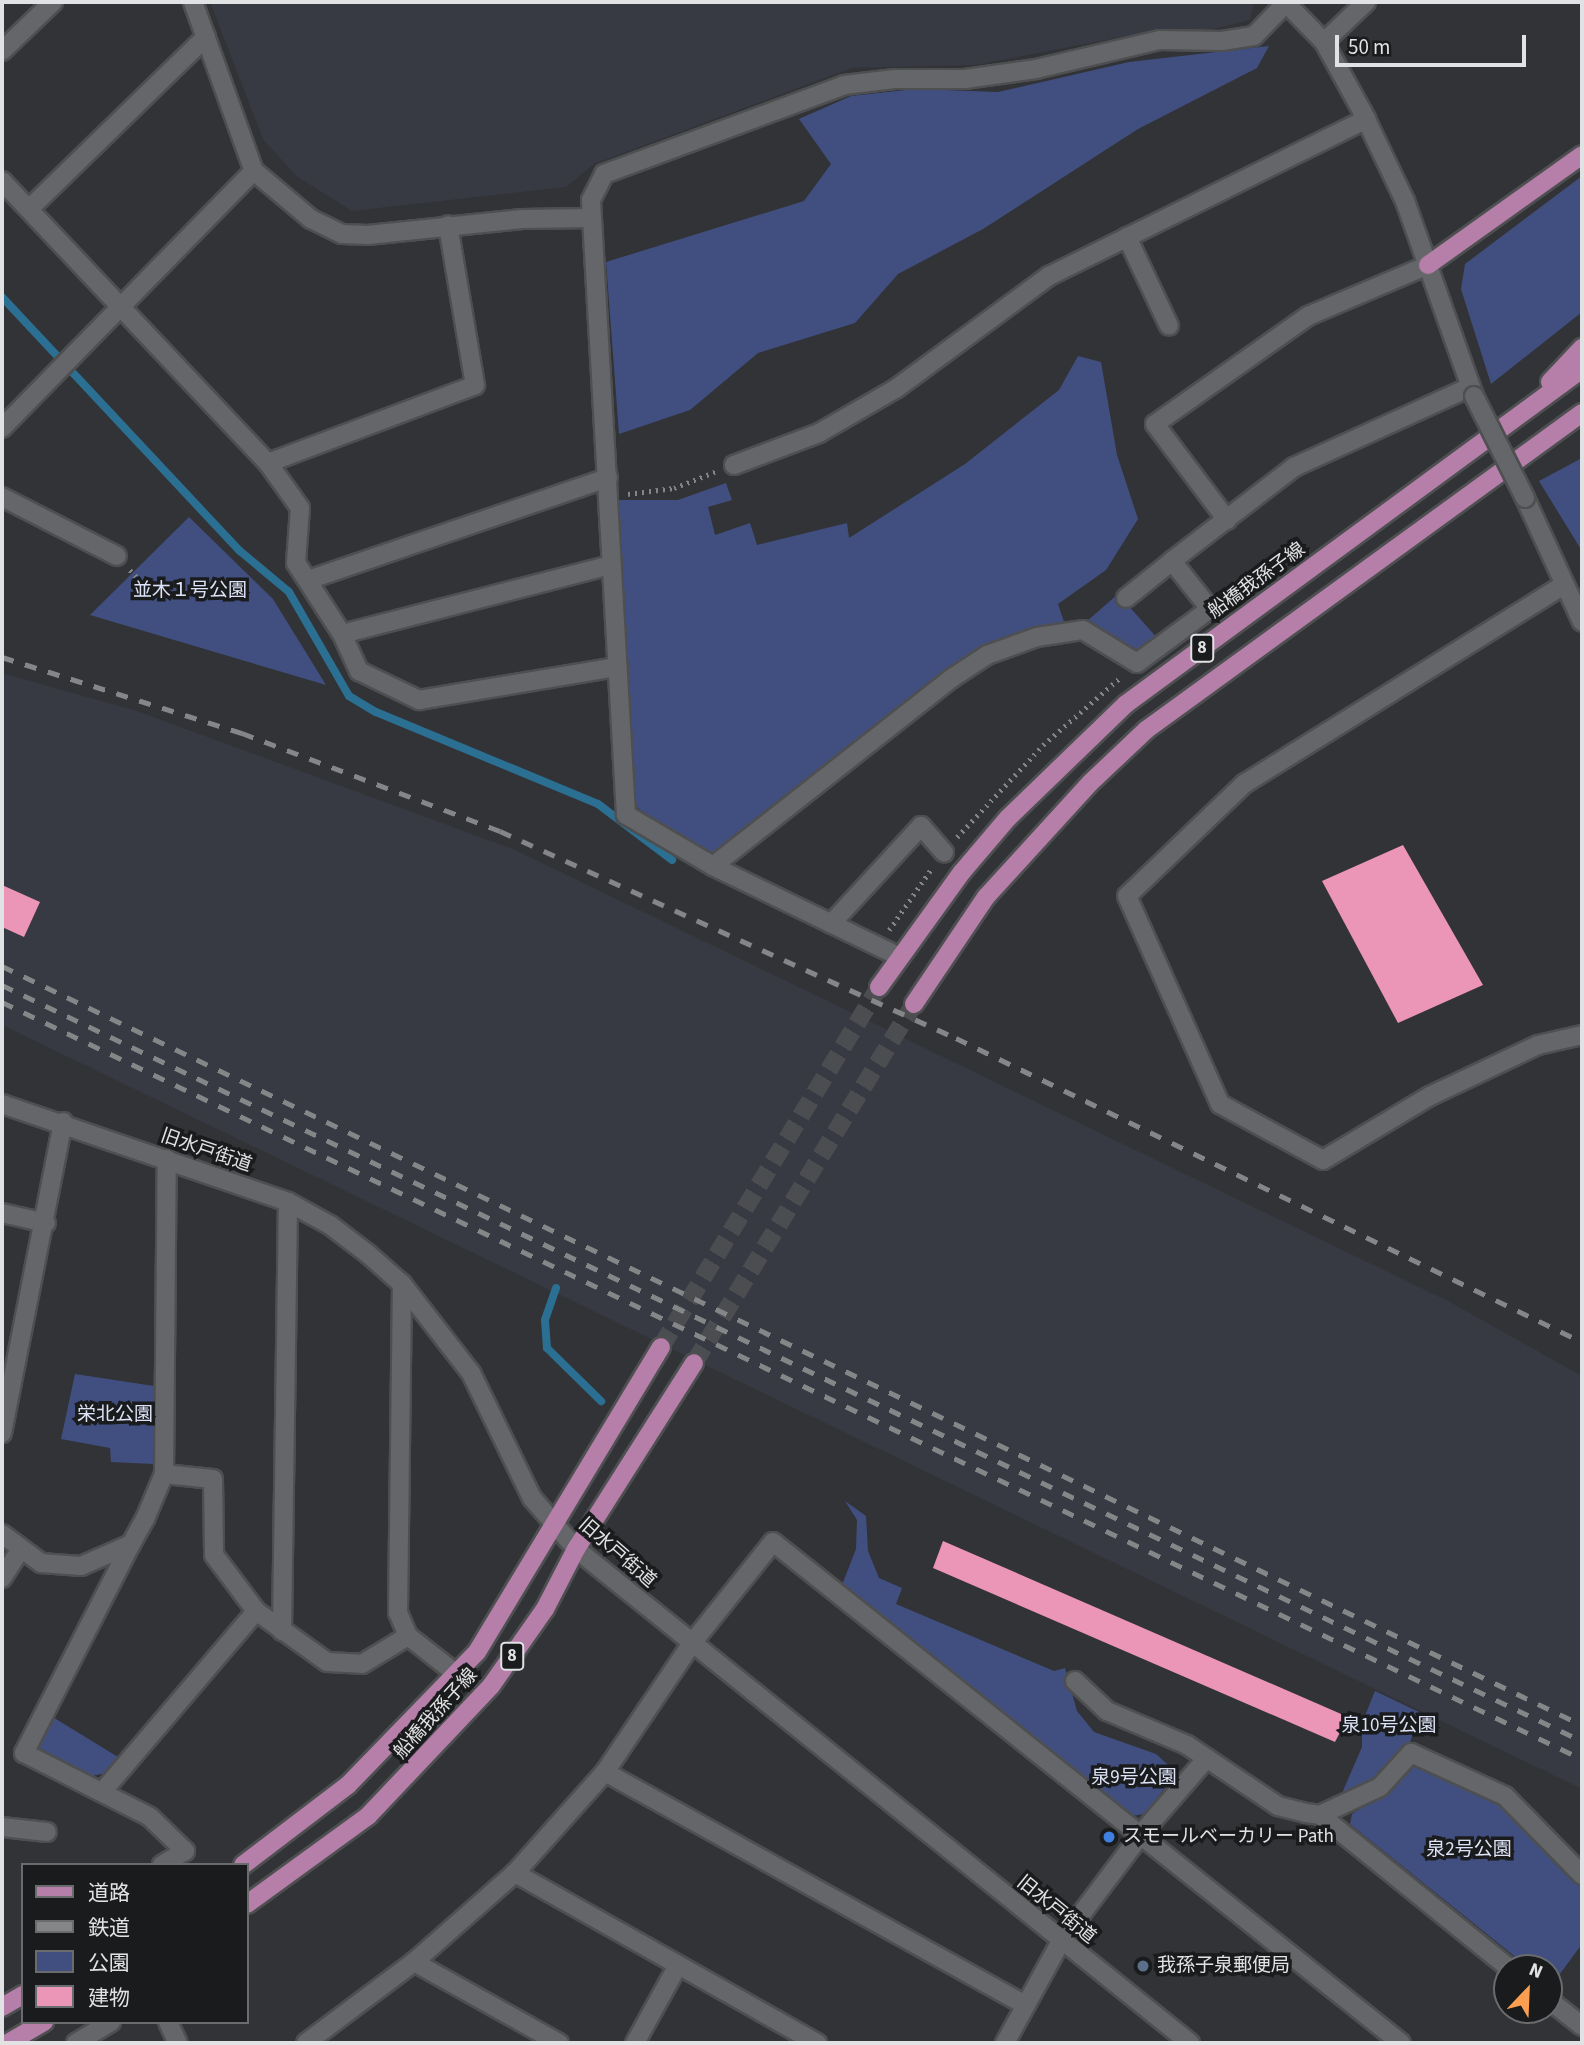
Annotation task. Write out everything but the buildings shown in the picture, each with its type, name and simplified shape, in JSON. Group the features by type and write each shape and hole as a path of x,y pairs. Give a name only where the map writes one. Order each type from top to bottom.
{"main road":[{"path":"1427,265 1582,155"},
{"path":"1519,415 1582,348"},
{"name":"船橋我孫子線","path":"879,986 898,956 992,836 1065,758 1126,704 1582,369"},
{"name":"8","path":"914,1004 986,897 1090,783 1146,730 1582,415"},
{"name":"船橋我孫子線","path":"246,1863 322,1809 458,1675 528,1571 552,1523 661,1347"},
{"name":"船橋我孫子線","path":"248,1903 368,1816 433,1751 491,1686 545,1609 576,1549 694,1363"},
{"path":"2,2007 21,1996"},
{"path":"8,2043 41,2024"}],"street":[{"path":"2,51 53,2"},
{"path":"193,2 254,171 293,206 342,234 448,225 589,218"},
{"path":"898,956 713,866 626,815 610,565 608,478 589,218 604,174 844,85 895,79 965,79 1036,69 1160,40 1222,41 1254,36 1286,2 1324,42 1366,119 1405,201 1472,391 1525,498 1562,586 1582,622"},
{"path":"1324,42 1366,2"},
{"path":"29,209 206,37"},
{"path":"734,465 819,433 897,388 1049,276 1366,119"},
{"path":"2,428 54,371 254,171"},
{"path":"2,181 122,304 268,463 300,508 296,563 342,634 359,671 419,700 617,667"},
{"path":"268,463 475,385 448,225"},
{"path":"1127,237 1169,326"},
{"path":"1227,520 1155,424 1308,316 1427,265"},
{"path":"1126,598 1294,467 1472,391"},
{"path":"308,580 608,478"},
{"path":"2,497 117,556"},
{"path":"1171,561 1229,628"},
{"path":"342,634 610,565"},
{"path":"1562,586 1245,783 1127,897 1220,1104 1323,1160 1430,1096 1538,1045 1582,1035"},
{"path":"713,866 951,678 987,655 1037,637 1083,630 1137,663 1210,609"},
{"path":"831,924 921,826 944,852"},
{"name":"旧水戸街道","path":"2,1104 63,1122 288,1202 330,1226 402,1284 471,1373 532,1498 576,1549 1190,2043"},
{"path":"2,1433 46,1223 63,1122"},
{"path":"165,1863 185,1851 150,1817 24,1753 164,1474 167,1159"},
{"path":"282,1631 288,1202"},
{"path":"2,1213 46,1223"},
{"path":"402,1284 398,1613 408,1636 458,1675"},
{"path":"164,1474 213,1479 214,1555 256,1611 282,1631 339,1666 362,1664 408,1636"},
{"path":"2,1534 41,1563 81,1566 131,1544"},
{"path":"306,2043 414,1962 515,1873 605,1772 692,1643 773,1542 1142,1833 1401,2043"},
{"path":"2,1578 20,1549"},
{"path":"103,1791 256,1611"},
{"path":"1075,1682 1107,1711 1208,1758 1278,1806 1320,1815 1493,1955"},
{"path":"1320,1815 1380,1787 1411,1753 1504,1796 1582,1875"},
{"path":"1005,2043 1061,1941 1142,1833 1208,1758"},
{"path":"605,1772 1025,2005"},
{"path":"2,1827 47,1832"},
{"path":"515,1873 817,2043"},
{"path":"248,1913 264,1894"},
{"path":"414,1962 559,2043"},
{"path":"635,2043 678,1965"},
{"path":"1563,2011 1582,2026"},
{"path":"76,2043 108,2024"},
{"path":"169,2024 178,2043"}],"path":[{"path":"609,497 674,488 734,465"},
{"path":"117,556 152,594"}],"shaded area":[{"path":"210,2 1254,2 1250,20 1209,30 1164,29 976,65 852,68 594,164 566,187 352,211 296,176 263,139"},
{"path":"2,673 137,711 513,849 1448,1301 1582,1376 1582,1789 2,1025"}],"green space":[{"path":"1269,46 1257,68 1138,129 983,229 898,274 855,323 758,353 690,410 619,434 606,262 804,201 831,164 799,119 851,96 915,89 998,92 1129,62"},
{"path":"1582,176 1582,312 1491,384 1461,289 1465,264"},
{"path":"1078,356 1101,362 1117,455 1138,519 1106,570 1058,604 1065,625 984,647 946,671 715,854 669,832 633,804 617,564 619,500 678,500 726,483 732,500 708,507 715,535 750,523 757,545 847,523 849,538 965,464 1059,390"},
{"path":"1582,458 1582,551 1539,481"},
{"name":"並木１号公園","path":"189,517 273,599 326,685 90,615"},
{"path":"1118,594 1159,640 1140,654 1086,622"},
{"name":"栄北公園","path":"75,1374 154,1386 154,1464 111,1462 110,1448 61,1439"},
{"name":"泉9号公園","path":"845,1501 866,1516 868,1551 879,1578 902,1588 896,1604 1054,1671 1065,1668 1077,1711 1094,1732 1156,1754 1177,1773 1144,1814 1132,1816 842,1585 856,1549 857,1520"},
{"name":"泉10号公園","path":"1375,1691 1419,1712 1410,1743 1375,1780 1339,1800 1362,1747 1362,1723"},
{"path":"51,1716 118,1757 105,1773 88,1777 41,1754 37,1742"},
{"name":"泉2号公園","path":"1419,1766 1500,1805 1582,1888 1582,1944 1563,1970 1563,1954 1512,1954 1350,1824 1352,1814 1386,1793 1407,1769"}],"waterway":[{"path":"2,297 240,551 289,592 349,696 376,712 598,804 672,860"},
{"path":"556,1288 545,1320 547,1348 601,1401"}],"tunnel":[{"path":"661,1347 879,987"},
{"path":"694,1363 914,1004"}],"railway":[{"path":"2,657 242,733 500,831 956,1038 1582,1342"},
{"path":"2,966 1582,1725"},
{"path":"2,985 1582,1741"},
{"path":"2,1002 1582,1759"}],"place":[{"name":"スモールベーカリー Path","path":"1109,1837"},
{"name":"我孫子泉郵便局","path":"1143,1966"}]}
